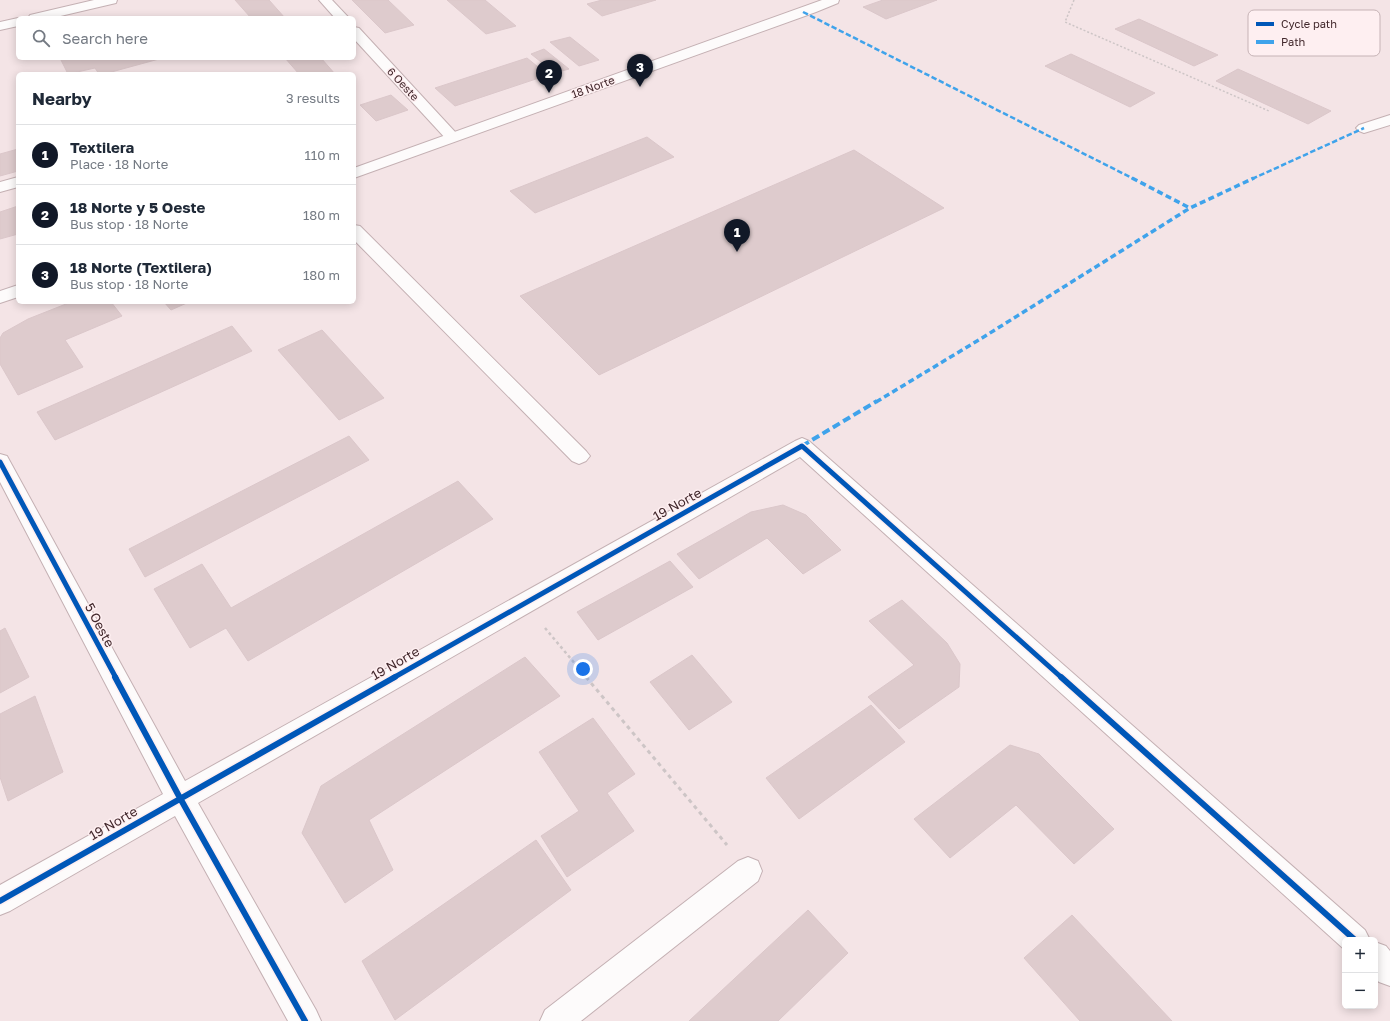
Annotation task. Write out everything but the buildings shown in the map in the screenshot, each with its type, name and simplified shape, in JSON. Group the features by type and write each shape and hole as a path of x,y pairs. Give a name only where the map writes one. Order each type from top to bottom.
{"street":[{"path":"43,16 111,0"},
{"path":"325,0 340,16"},
{"name":"18 Norte","path":"356,172 833,0"},
{"path":"0,26 16,22"},
{"name":"6 Oeste","path":"356,34 452,137"},
{"path":"1364,128 1390,120"},
{"path":"0,187 16,183"},
{"path":"356,232 579,456"},
{"path":"0,297 16,292"},
{"name":"19 Norte","path":"0,901 802,446 1352,937"},
{"name":"5 Oeste","path":"0,462 180,798 305,1021"},
{"path":"556,1021 748,871"},
{"path":"1378,961 1390,971"}],"path":[{"path":"1074,0 1065,22 1269,111"},
{"path":"525,603 748,871"}],"marked path":[{"path":"803,12 1190,208"},
{"path":"802,446 982,338 1190,208 1364,128"}],"cycle path":[{"path":"0,901 802,446 1352,937"},
{"path":"0,462 180,798 305,1021"}],"place":[{"name":"18 Norte (Textilera)","path":"640,87"},
{"name":"18 Norte y 5 Oeste","path":"549,93"},
{"name":"Textilera","path":"737,252"}]}
